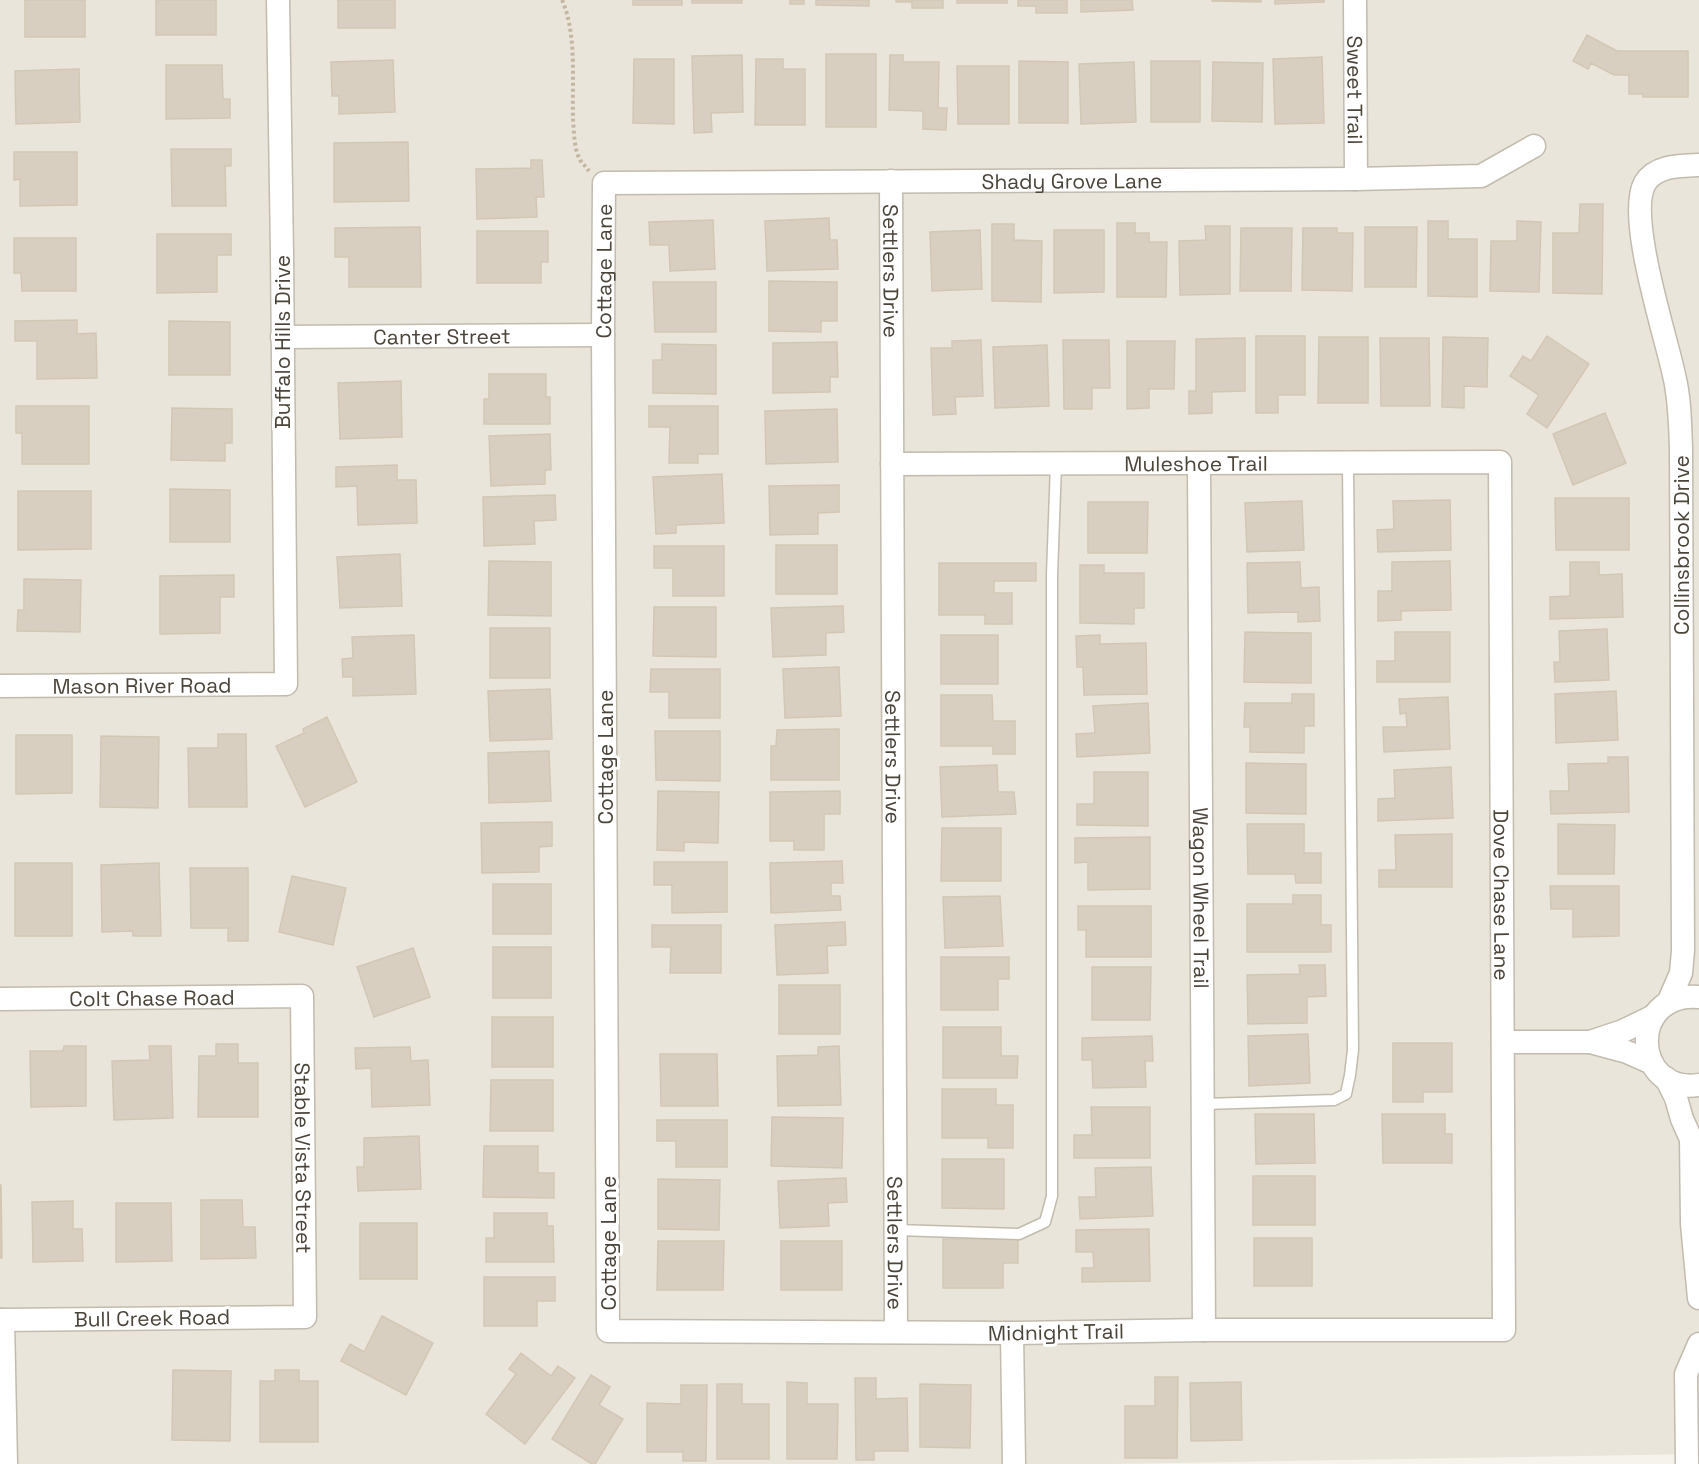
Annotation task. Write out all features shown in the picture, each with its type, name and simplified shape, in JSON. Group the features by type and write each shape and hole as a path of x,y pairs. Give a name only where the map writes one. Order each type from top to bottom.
{"street":[{"name":"Buffalo Hills Drive","path":"278,0 286,684"},
{"name":"Sweet Trail","path":"1355,0 1356,179"},
{"name":"Shady Grove Lane","path":"604,183 1356,179 1481,176 1534,146"},
{"name":"Collinsbrook Drive","path":"1699,165 1671,166 1658,171 1647,180 1641,192 1640,216 1649,276 1675,376 1690,448 1683,951 1681,973 1648,1030 1646,1038 1648,1053 1676,1098 1682,1119 1695,1130 1692,1224 1699,1298"},
{"name":"Settlers Drive","path":"891,181 897,1332"},
{"name":"Cottage Lane","path":"604,183 608,1331"},
{"name":"Canter Street","path":"282,337 603,335"},
{"name":"Muleshoe Trail","path":"892,464 1500,462"},
{"name":"Dove Chase Lane","path":"1500,462 1504,1330"},
{"name":"Wagon Wheel Trail","path":"1199,464 1204,1330"},
{"name":"Mason River Road","path":"0,686 286,684"},
{"path":"1683,951 1699,974"},
{"name":"Colt Chase Road","path":"0,999 302,996"},
{"name":"Stable Vista Street","path":"302,996 304,1317"},
{"path":"1590,1042 1623,1031 1679,998 1699,997"},
{"path":"1503,1042 1590,1042 1627,1052 1682,1085 1699,1084"},
{"name":"Bull Creek Road","path":"2,1320 304,1317"},
{"path":"2,1320 6,1464"},
{"name":"Midnight Trail","path":"608,1331 1012,1333 1204,1330 1504,1330"},
{"path":"1012,1333 1014,1464"},
{"path":"1687,1464 1686,1374 1699,1344"}],"lane":[{"path":"1203,1104 1334,1100 1346,1094 1353,1050 1348,462"},
{"path":"897,1230 1019,1234 1045,1222 1052,1196 1052,575 1056,464"}],"path":[{"path":"562,0 570,37 573,130 576,147 580,159 591,173 604,183"}],"shaded area":[{"path":"0,0 1699,0 1699,1454 1114,1464 0,1464"}],"building":[{"path":"25,0 85,0 85,37 25,37"},
{"path":"156,0 216,0 216,35 156,35"},
{"path":"338,0 395,0 395,28 338,28"},
{"path":"633,0 682,0 682,5 633,5"},
{"path":"692,0 742,0 742,3 692,3"},
{"path":"790,0 804,0 804,4 790,4"},
{"path":"816,0 869,0 869,6 816,5"},
{"path":"896,0 943,0 943,8 912,8 912,2 896,2"},
{"path":"957,0 1007,0 1007,3 957,3"},
{"path":"1018,0 1067,0 1067,13 1036,13 1036,6 1018,6"},
{"path":"1081,0 1132,0 1133,10 1081,12"},
{"path":"1261,0 1261,2 1212,1"},
{"path":"1275,0 1324,0 1324,2 1275,4"},
{"path":"1587,35 1617,51 1688,51 1688,97 1643,97 1643,94 1629,94 1629,75 1614,75 1591,63 1588,69 1573,61"},
{"path":"826,54 876,54 876,127 826,127"},
{"path":"742,55 743,112 711,113 712,132 694,133 692,56"},
{"path":"890,55 903,55 903,62 939,62 938,108 947,108 946,130 923,129 923,111 889,110"},
{"path":"1322,57 1324,123 1275,124 1273,59"},
{"path":"634,59 674,59 674,124 633,123"},
{"path":"756,59 783,59 783,69 805,69 805,125 755,125"},
{"path":"393,60 395,112 339,114 339,96 332,96 331,62"},
{"path":"1019,61 1068,62 1068,123 1019,123"},
{"path":"1151,61 1200,61 1200,122 1151,122"},
{"path":"1134,62 1136,122 1081,124 1079,64"},
{"path":"1213,62 1263,63 1262,122 1212,121"},
{"path":"166,65 222,65 223,99 230,99 230,118 166,119"},
{"path":"957,66 1009,66 1009,124 958,124"},
{"path":"79,69 80,122 16,124 15,71"},
{"path":"408,142 409,201 334,202 334,143"},
{"path":"171,149 231,149 231,166 225,166 226,206 172,206"},
{"path":"14,152 77,152 77,205 20,206 20,179 14,180"},
{"path":"531,160 542,160 544,197 536,197 537,217 477,219 476,169 531,168"},
{"path":"1580,204 1603,204 1602,294 1553,293 1553,233 1579,233"},
{"path":"829,218 830,240 837,240 838,269 767,271 765,221"},
{"path":"713,220 715,269 670,271 669,245 650,245 649,222"},
{"path":"1428,221 1448,221 1448,239 1477,239 1477,297 1428,296"},
{"path":"1517,221 1541,222 1539,292 1490,291 1491,241 1517,241"},
{"path":"1117,223 1135,223 1135,233 1149,233 1149,242 1167,242 1166,297 1117,297"},
{"path":"992,224 1014,224 1014,240 1042,241 1041,302 992,301"},
{"path":"1205,226 1230,226 1230,294 1180,295 1179,241 1206,240"},
{"path":"420,227 421,287 349,287 349,257 335,257 335,228"},
{"path":"1365,227 1417,227 1416,287 1365,287"},
{"path":"1241,228 1292,228 1291,291 1240,291"},
{"path":"1303,228 1337,228 1337,233 1353,233 1352,291 1302,290"},
{"path":"980,230 982,289 932,291 930,232"},
{"path":"1054,230 1104,230 1104,292 1054,293"},
{"path":"477,231 548,231 548,262 541,262 541,283 477,283"},
{"path":"157,234 231,234 231,255 217,255 217,292 157,293"},
{"path":"14,238 76,238 76,291 22,291 21,273 14,273"},
{"path":"769,281 837,282 837,321 821,321 821,332 769,331"},
{"path":"653,282 716,282 716,332 655,332"},
{"path":"77,320 77,334 96,333 97,378 37,379 37,341 15,341 15,321"},
{"path":"169,321 230,322 230,375 169,375"},
{"path":"1256,336 1305,336 1305,395 1278,395 1278,413 1256,413"},
{"path":"1547,336 1589,364 1547,428 1527,414 1539,395 1510,376 1523,356 1531,361"},
{"path":"1319,337 1368,337 1368,403 1318,403"},
{"path":"1443,337 1488,338 1487,387 1464,386 1464,408 1442,407"},
{"path":"1245,338 1245,391 1212,392 1212,413 1189,414 1189,391 1196,391 1196,339"},
{"path":"1380,338 1429,338 1430,406 1381,406"},
{"path":"981,340 983,396 955,397 956,414 933,415 931,348 952,348 952,341"},
{"path":"1063,340 1109,340 1110,388 1092,388 1092,409 1064,409"},
{"path":"1127,341 1175,341 1174,389 1149,389 1149,408 1127,409"},
{"path":"837,342 838,377 830,377 830,392 773,393 773,343"},
{"path":"662,344 716,345 716,394 653,393 653,360 662,360"},
{"path":"1047,345 1049,406 995,408 993,347"},
{"path":"489,374 546,374 546,397 550,397 550,424 484,424 484,399 489,399"},
{"path":"401,381 402,437 340,439 338,383"},
{"path":"16,406 89,406 89,464 22,464 22,433 16,433"},
{"path":"649,406 718,406 718,454 698,454 698,463 669,463 670,427 649,427"},
{"path":"172,408 232,409 232,443 225,443 225,461 171,460"},
{"path":"837,409 838,462 766,464 765,411"},
{"path":"1605,413 1626,463 1573,485 1553,434"},
{"path":"550,434 551,470 545,470 545,484 491,486 489,436"},
{"path":"397,465 397,480 416,480 417,523 358,525 357,486 336,487 336,467"},
{"path":"722,474 724,523 676,525 676,533 656,534 653,477"},
{"path":"839,485 839,512 818,513 818,534 770,535 769,486"},
{"path":"170,489 230,490 230,542 170,542"},
{"path":"18,491 91,491 91,549 18,550"},
{"path":"555,495 556,520 534,521 535,544 484,546 483,497"},
{"path":"1555,498 1629,498 1629,550 1556,550"},
{"path":"1450,500 1451,550 1378,552 1377,530 1394,529 1393,501"},
{"path":"1302,501 1304,550 1247,552 1245,503"},
{"path":"1088,502 1148,502 1147,553 1088,553"},
{"path":"776,545 837,545 837,594 776,594"},
{"path":"654,546 724,546 724,596 673,596 673,568 654,568"},
{"path":"400,554 402,606 340,608 337,557"},
{"path":"489,561 551,562 551,616 488,615"},
{"path":"1450,561 1451,610 1401,611 1401,620 1378,621 1378,591 1392,591 1392,562"},
{"path":"1300,562 1301,588 1319,587 1320,621 1298,622 1298,612 1248,613 1247,563"},
{"path":"1570,562 1599,562 1599,575 1622,574 1623,617 1550,619 1550,597 1570,596"},
{"path":"939,563 1036,563 1036,581 994,581 994,593 1012,593 1012,624 985,624 985,615 939,615"},
{"path":"1080,565 1104,565 1104,573 1144,573 1144,608 1134,608 1134,624 1080,623"},
{"path":"234,575 234,597 220,597 220,633 160,634 160,576"},
{"path":"24,579 81,580 80,632 17,631 18,610 24,610"},
{"path":"843,606 844,632 826,633 826,655 773,657 771,608"},
{"path":"654,607 716,607 716,657 653,656"},
{"path":"490,628 550,628 550,678 490,678"},
{"path":"1607,629 1609,680 1555,682 1554,662 1560,662 1559,631"},
{"path":"1245,632 1311,633 1311,683 1244,682"},
{"path":"1395,632 1450,632 1450,682 1377,682 1377,661 1395,661"},
{"path":"414,635 416,694 353,696 353,677 343,677 342,659 353,658 352,637"},
{"path":"941,635 998,635 998,684 941,684"},
{"path":"1100,635 1100,644 1146,643 1147,694 1084,695 1083,667 1077,667 1076,636"},
{"path":"839,667 841,716 785,718 783,669"},
{"path":"651,669 720,669 720,718 669,718 669,692 650,692"},
{"path":"550,689 552,739 490,741 488,691"},
{"path":"1616,691 1618,740 1556,743 1555,694"},
{"path":"1292,694 1314,694 1314,726 1304,726 1304,753 1250,752 1250,727 1244,727 1245,703 1292,703"},
{"path":"941,695 992,695 993,721 1015,721 1015,754 993,754 993,746 941,746"},
{"path":"1448,697 1450,749 1384,752 1383,727 1407,727 1406,713 1400,714 1399,699"},
{"path":"1148,703 1150,753 1077,757 1076,734 1095,733 1093,706"},
{"path":"327,717 357,782 305,807 276,746 304,733 303,729"},
{"path":"839,729 839,780 771,780 771,746 776,746 777,730"},
{"path":"655,731 720,731 720,781 656,780"},
{"path":"218,734 246,734 247,807 189,807 188,748 218,748"},
{"path":"16,735 72,735 72,793 16,794"},
{"path":"101,736 159,737 158,808 100,807"},
{"path":"549,751 551,801 489,803 488,753"},
{"path":"1608,757 1628,757 1629,812 1551,814 1550,791 1569,791 1568,764 1608,763"},
{"path":"1246,763 1306,764 1306,814 1246,813"},
{"path":"997,765 998,792 1014,792 1016,814 942,817 940,767"},
{"path":"1451,767 1453,818 1378,821 1378,799 1395,798 1394,770"},
{"path":"1094,772 1148,772 1148,826 1077,825 1077,804 1094,804"},
{"path":"658,791 719,792 718,843 684,842 684,851 657,850"},
{"path":"840,791 840,814 824,814 824,850 794,850 794,841 770,841 770,792"},
{"path":"552,822 552,846 539,847 539,872 482,873 481,823"},
{"path":"1247,824 1304,824 1304,853 1321,853 1321,883 1296,883 1295,874 1248,874"},
{"path":"1558,824 1615,825 1614,874 1558,874"},
{"path":"942,828 1001,828 1001,881 941,881"},
{"path":"1452,834 1452,887 1379,887 1379,870 1396,870 1395,835"},
{"path":"1150,837 1150,889 1088,890 1088,862 1075,863 1075,838"},
{"path":"842,861 843,883 831,883 831,896 840,896 841,910 771,913 770,863"},
{"path":"654,862 727,862 727,912 672,913 672,885 654,885"},
{"path":"15,863 72,863 72,936 15,936"},
{"path":"159,863 161,936 133,936 133,931 102,932 101,865"},
{"path":"190,868 248,868 248,941 228,941 228,928 191,928"},
{"path":"292,876 346,888 333,945 279,932"},
{"path":"493,884 551,884 551,934 493,934"},
{"path":"1550,886 1619,886 1619,936 1573,937 1573,909 1551,909"},
{"path":"1293,895 1321,895 1321,925 1331,925 1331,952 1247,952 1247,904 1293,904"},
{"path":"1000,896 1003,946 945,948 943,897"},
{"path":"1078,906 1151,906 1151,957 1086,957 1086,930 1078,930"},
{"path":"845,922 846,945 827,946 828,973 777,975 775,925"},
{"path":"652,925 721,925 721,973 670,973 671,947 652,947"},
{"path":"493,947 551,947 551,998 493,998"},
{"path":"413,948 430,997 374,1017 357,967"},
{"path":"941,957 1009,957 1009,979 998,979 998,1010 941,1010"},
{"path":"1299,965 1325,965 1326,996 1307,997 1307,1023 1248,1024 1247,975 1300,974"},
{"path":"1092,967 1151,967 1150,1020 1092,1020"},
{"path":"779,985 840,985 840,1034 779,1034"},
{"path":"492,1017 553,1017 553,1067 492,1067"},
{"path":"943,1027 1001,1027 1001,1056 1018,1056 1017,1078 943,1078"},
{"path":"1308,1034 1310,1083 1249,1086 1248,1036"},
{"path":"1152,1036 1153,1061 1145,1061 1146,1087 1093,1088 1092,1060 1082,1060 1082,1038"},
{"path":"1393,1043 1452,1043 1452,1092 1423,1092 1423,1102 1393,1102"},
{"path":"216,1044 238,1044 238,1063 258,1063 258,1117 198,1117 199,1056 216,1056"},
{"path":"64,1046 86,1046 86,1106 31,1107 30,1051 63,1051"},
{"path":"149,1046 171,1046 173,1118 114,1120 112,1061 150,1060"},
{"path":"839,1046 841,1105 778,1106 777,1056 818,1055 818,1047"},
{"path":"410,1047 411,1061 428,1060 430,1105 372,1107 371,1068 356,1069 355,1048"},
{"path":"660,1054 717,1054 718,1106 661,1106"},
{"path":"491,1080 553,1080 553,1131 490,1131"},
{"path":"942,1089 996,1089 996,1105 1013,1105 1013,1148 988,1148 988,1138 942,1138"},
{"path":"1091,1107 1150,1107 1150,1158 1074,1158 1074,1135 1092,1135"},
{"path":"1255,1114 1314,1114 1315,1163 1256,1164"},
{"path":"1382,1114 1445,1114 1445,1134 1452,1134 1452,1163 1383,1163"},
{"path":"772,1117 843,1118 842,1168 771,1166"},
{"path":"657,1120 727,1120 727,1167 676,1167 676,1141 657,1141"},
{"path":"419,1136 421,1189 358,1191 357,1167 364,1167 364,1138"},
{"path":"484,1146 538,1146 538,1173 554,1173 554,1198 483,1197"},
{"path":"942,1159 1004,1159 1004,1209 942,1208"},
{"path":"1151,1167 1153,1216 1080,1219 1079,1197 1096,1197 1095,1168"},
{"path":"1253,1176 1315,1176 1315,1225 1253,1225"},
{"path":"846,1178 847,1202 828,1203 829,1226 780,1228 778,1181"},
{"path":"658,1179 720,1180 719,1230 658,1229"},
{"path":"1,1185 2,1258 0,1258"},
{"path":"201,1200 242,1200 243,1227 255,1227 256,1258 201,1259"},
{"path":"73,1201 73,1229 82,1229 83,1261 33,1262 32,1202"},
{"path":"116,1203 171,1203 172,1261 116,1262"},
{"path":"494,1213 547,1213 547,1226 553,1226 554,1262 486,1262 486,1238 494,1238"},
{"path":"360,1223 417,1223 417,1279 360,1279"},
{"path":"1149,1229 1150,1281 1082,1282 1082,1268 1094,1268 1093,1252 1076,1252 1076,1230"},
{"path":"1254,1238 1312,1238 1312,1286 1254,1286"},
{"path":"943,1239 1018,1239 1018,1263 1003,1263 1003,1288 943,1288"},
{"path":"658,1241 724,1241 723,1290 657,1290"},
{"path":"781,1241 842,1241 842,1290 781,1290"},
{"path":"484,1277 555,1277 555,1301 537,1301 537,1326 484,1326"},
{"path":"382,1316 433,1343 406,1395 341,1361 350,1344 364,1352"},
{"path":"521,1353 551,1376 558,1366 575,1378 525,1444 486,1414 516,1374 509,1369"},
{"path":"173,1370 231,1371 230,1441 172,1440"},
{"path":"275,1370 299,1370 299,1381 318,1381 318,1442 260,1442 260,1381 275,1381"},
{"path":"591,1375 610,1387 599,1405 623,1419 595,1464 552,1439"},
{"path":"1155,1377 1178,1377 1177,1458 1125,1458 1125,1406 1155,1406"},
{"path":"855,1378 876,1378 876,1399 907,1398 908,1451 874,1451 874,1460 856,1460"},
{"path":"787,1382 807,1383 807,1404 838,1404 837,1459 787,1459"},
{"path":"1241,1382 1242,1440 1191,1441 1190,1383"},
{"path":"717,1384 742,1384 742,1404 769,1404 769,1459 717,1459"},
{"path":"920,1384 971,1385 970,1448 920,1447"},
{"path":"681,1385 707,1385 706,1461 683,1461 683,1452 647,1452 647,1403 681,1404"}]}
